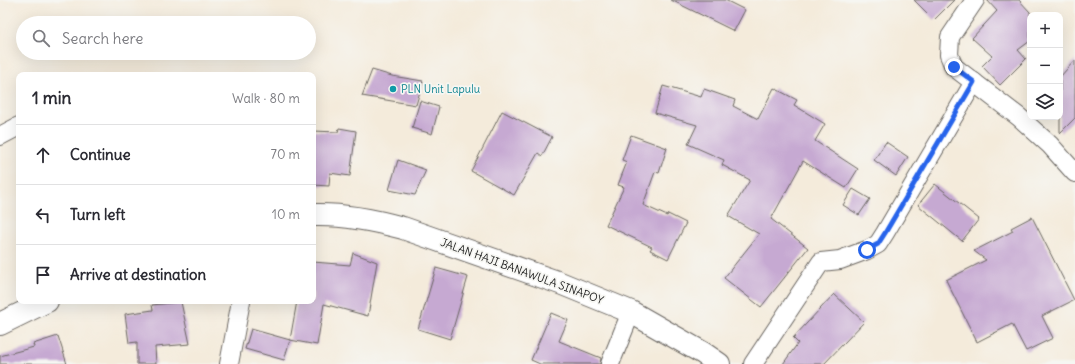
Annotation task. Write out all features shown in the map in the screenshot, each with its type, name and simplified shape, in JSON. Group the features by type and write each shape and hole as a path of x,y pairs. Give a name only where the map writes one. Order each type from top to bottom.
{"highway":[{"name":"JALAN HAJI BANAWULA SINAPOY","path":"316,215 329,214 377,221 403,228 560,283 631,312 703,353 719,364"},
{"path":"0,324 41,304"}],"street":[{"path":"975,0 950,37 949,55 954,67 1019,117 1050,145 1075,173"},
{"path":"754,364 820,262 840,260 867,250 878,244 974,82"},
{"path":"0,136 16,128"},
{"path":"228,364 240,304"},
{"path":"610,364 631,312"}],"building":[{"path":"671,0 725,0 745,10 734,31"},
{"path":"914,0 954,0 934,20"},
{"path":"987,0 1019,0 1030,12 1027,12 1027,43 1018,50 1026,59 1000,85 982,66 992,56 972,38 997,11"},
{"path":"1075,60 1075,118 1060,133 1060,120 1063,120 1063,74"},
{"name":"PLN Unit Lapulu","path":"372,70 392,76 423,81 416,105 362,96"},
{"path":"663,86 701,97 704,89 735,100 733,106 758,119 774,88 797,100 794,105 825,124 815,141 858,169 846,188 803,161 771,219 808,248 761,307 724,278 759,234 728,216 750,180 722,165 724,160 688,144 697,125 655,113"},
{"path":"420,101 439,107 432,134 412,128"},
{"path":"502,111 552,137 542,156 538,153 514,195 471,171"},
{"path":"339,128 356,131 350,176 330,173 329,186 316,185 316,131 338,132"},
{"path":"631,135 667,148 659,173 655,172 643,205 667,216 668,214 686,223 668,259 650,250 652,247 606,225 624,187 618,185 627,162 622,160"},
{"path":"886,142 908,157 896,176 874,160"},
{"path":"398,160 426,170 415,195 389,190"},
{"path":"935,184 979,219 962,241 918,205"},
{"path":"853,189 870,199 859,215 843,205"},
{"path":"1032,217 1074,300 1042,316 1053,338 1026,351 1012,324 977,342 946,280 986,260 974,251 1013,231 1011,228"},
{"path":"353,253 377,262 368,316 324,304 317,345 290,340 296,304 316,304 316,262 350,265"},
{"path":"436,268 468,277 450,339 418,329"},
{"path":"834,294 864,322 824,364 783,364 798,343 793,338"},
{"path":"181,304 190,344 155,347 156,364 137,364 137,342 129,343 125,314 153,310 152,305"},
{"path":"551,313 568,320 559,341 601,358 600,364 540,364 531,360"},
{"path":"251,329 290,340 284,360 245,349"},
{"path":"58,336 67,364 0,364 0,356 34,347 33,344"}],"place":[{"name":"PLN Unit Lapulu","path":"393,89"}],"route":[{"path":"867,250 878,244 974,82 954,67"}]}
